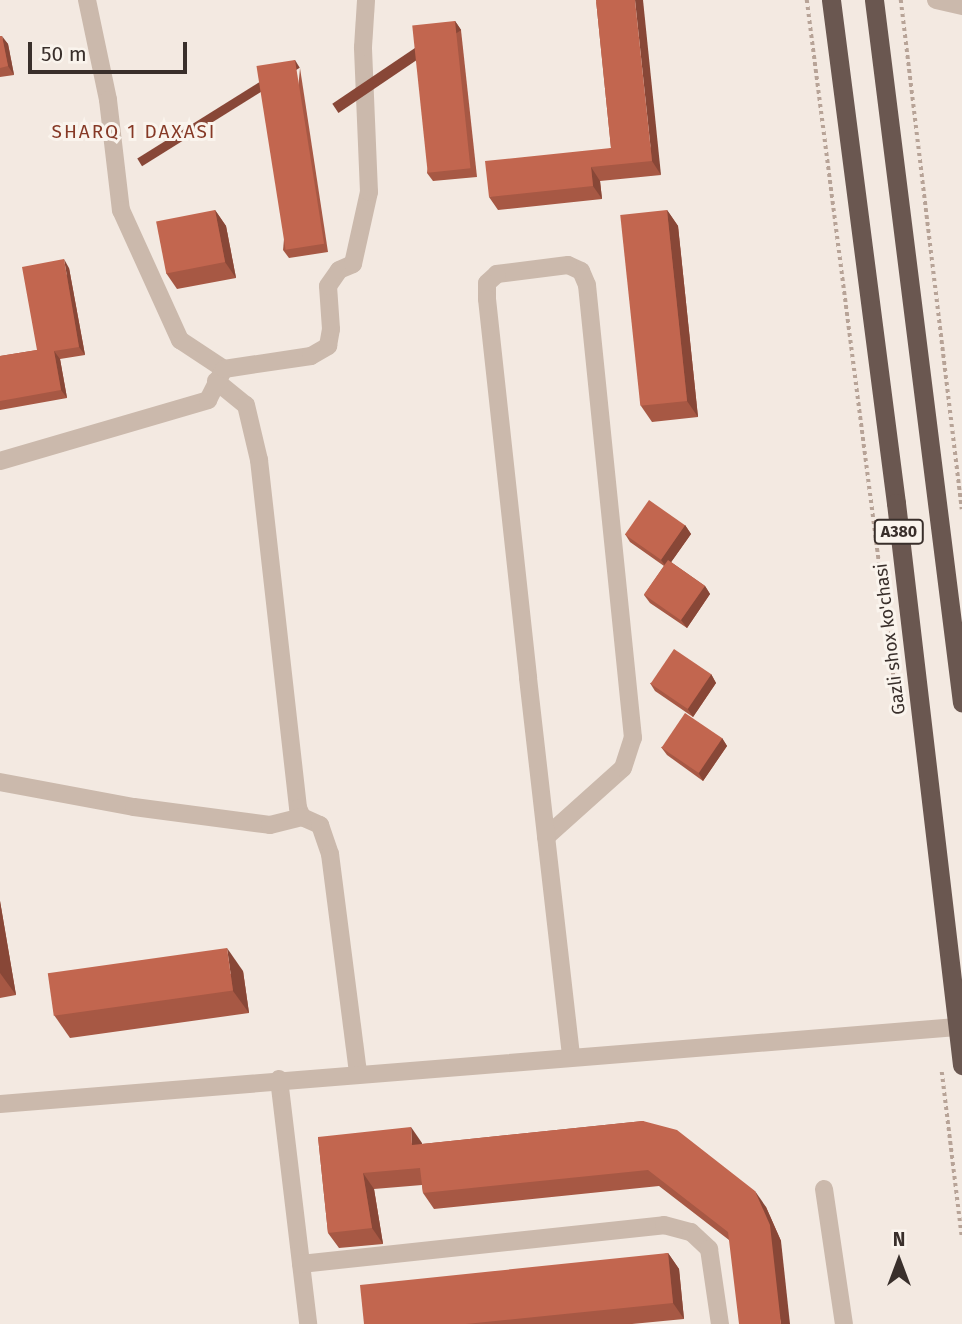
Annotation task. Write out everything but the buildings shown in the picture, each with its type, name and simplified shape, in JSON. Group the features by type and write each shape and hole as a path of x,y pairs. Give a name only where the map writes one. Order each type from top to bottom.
{"highway":[{"name":"Gazli shox ko'chasi","path":"831,0 896,503 962,1065"},
{"name":"A380","path":"874,0 962,703"}],"street":[{"path":"87,0 108,100 121,210 180,340 220,375 246,405 259,460 298,808 302,817"},
{"path":"220,375 311,356 328,346 331,329 328,286 339,270 353,264 369,192 363,47 366,0"},
{"path":"936,0 962,6"},
{"path":"546,837 623,768 633,738 587,285 581,271 568,265 497,274 487,283 546,837 571,1057"},
{"path":"0,461 208,400 214,393 220,375"},
{"path":"0,782 134,807 270,825 302,817 320,825 330,854 358,1073"},
{"path":"0,1104 279,1079 957,1027"},
{"path":"279,1079 309,1324"},
{"path":"824,1189 844,1324"},
{"path":"301,1264 664,1225 691,1232 709,1249 720,1324"}],"path":[{"path":"807,0 898,708"},
{"path":"901,0 962,509"},
{"path":"942,1066 962,1237"}],"district":[{"name":"SHARQ 1 DAXASI","path":"134,132"}]}
